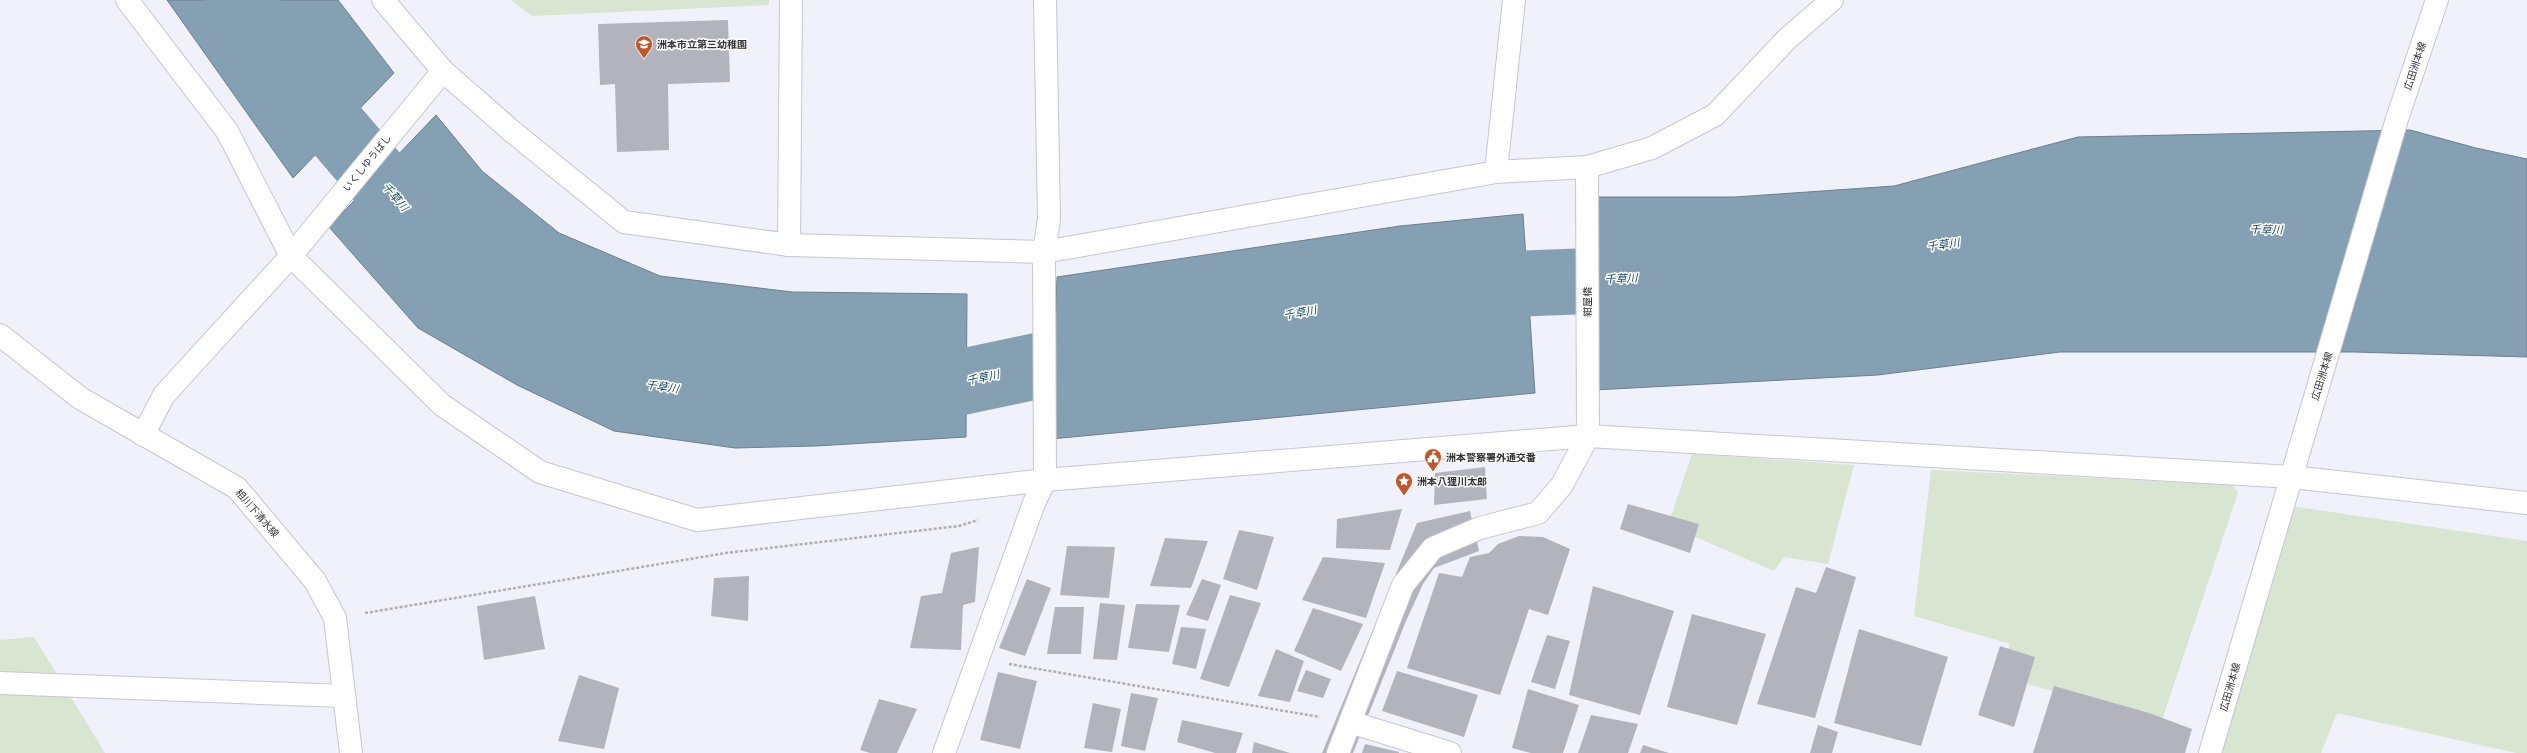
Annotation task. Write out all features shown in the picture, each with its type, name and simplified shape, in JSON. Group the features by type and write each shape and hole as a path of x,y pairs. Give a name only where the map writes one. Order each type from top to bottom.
{"street":[{"path":"126,0 227,131 291,256 442,405 540,472 697,520 1045,480 1588,436 2292,477 2527,504"},
{"path":"383,0 443,70 514,133 624,222 789,245 1044,252 1496,172 1587,167 1652,148 1715,115 1788,39 1832,0"},
{"path":"789,245 792,0"},
{"path":"944,753 1034,503 1045,480 1044,252 1049,219 1045,0"},
{"path":"1496,172 1514,0"},
{"name":"広田洲本線","path":"2210,753 2321,382 2397,119 2437,0"},
{"name":"いくしゆうばし","path":"143,435 164,396 291,256 443,70"},
{"name":"紺屋橋","path":"1587,167 1588,436"},
{"name":"相川下清水線","path":"0,335 80,398 237,488 315,581 335,618 343,696 351,753"},
{"path":"1338,753 1403,585 1433,548 1480,528 1538,513 1562,485 1588,436"},
{"path":"0,683 343,696"},
{"path":"1350,722 1450,753"}],"path":[{"path":"335,618 726,553 959,526 982,519"},
{"path":"977,659 1350,722"}],"green space":[{"path":"511,0 769,0 769,5 532,16"},
{"path":"1692,454 1854,465 1828,564 1784,557 1774,571 1668,525"},
{"path":"1931,470 2233,485 2238,493 2161,723 2000,676 2010,644 1914,616"},
{"path":"2284,505 2527,541 2527,753 2516,753 2337,713 2321,753 2210,753"},
{"path":"34,637 105,753 0,753 0,640"}],"water":[{"path":"167,0 338,0 394,73 293,178"},
{"path":"436,115 482,171 559,233 660,276 792,292 967,294 966,437 816,446 735,448 614,431 517,385 418,328 329,227"},
{"path":"2410,130 2476,148 2527,159 2527,357 2354,352 2060,352 1878,375 1594,390 1599,303 1594,197 1735,197 1894,186 2078,137"},
{"path":"1523,214 1535,393 1051,439 1057,277 1400,226"}],"building":[{"path":"728,20 730,82 668,84 669,150 617,152 615,84 600,85 598,24"},
{"path":"1485,467 1487,499 1434,505 1435,473"},
{"path":"1628,504 1699,524 1690,553 1620,529"},
{"path":"1402,509 1390,550 1336,548 1337,519"},
{"path":"1470,511 1479,551 1434,568 1423,584 1406,621 1353,753 1322,753 1417,523"},
{"path":"1239,530 1274,537 1257,590 1223,579"},
{"path":"1519,536 1543,537 1570,549 1548,615 1529,609 1500,695 1407,668 1439,573 1462,577 1470,557 1489,553 1498,544"},
{"path":"1165,538 1208,541 1191,588 1150,586"},
{"path":"1067,546 1115,547 1109,598 1060,595"},
{"path":"979,547 975,602 963,605 961,650 910,648 921,596 942,593 951,553"},
{"path":"1323,557 1385,563 1366,618 1302,600"},
{"path":"1826,567 1856,577 1815,718 1757,704 1796,587 1816,593"},
{"path":"749,576 748,621 711,616 714,578"},
{"path":"1027,579 1051,588 1025,656 999,648"},
{"path":"1202,579 1221,585 1208,621 1186,615"},
{"path":"1593,586 1674,611 1640,715 1569,695"},
{"path":"1230,595 1261,603 1229,687 1200,679"},
{"path":"535,596 545,649 484,660 477,606"},
{"path":"1100,603 1125,605 1117,660 1093,659"},
{"path":"1136,604 1180,605 1169,652 1128,648"},
{"path":"1055,607 1084,607 1081,654 1047,654"},
{"path":"1313,608 1363,624 1341,671 1294,651"},
{"path":"1692,614 1766,634 1737,725 1667,707"},
{"path":"1181,627 1206,629 1196,669 1172,664"},
{"path":"1859,629 1948,657 1921,746 1834,723"},
{"path":"1547,635 1570,641 1555,689 1531,682"},
{"path":"2000,646 2035,657 2014,727 1978,715"},
{"path":"1276,649 1304,661 1290,702 1258,696"},
{"path":"1306,670 1331,679 1323,698 1297,691"},
{"path":"1397,671 1478,695 1464,737 1382,711"},
{"path":"998,672 1037,681 1020,749 980,740"},
{"path":"579,675 619,688 604,749 558,741"},
{"path":"2054,686 2149,713 2192,729 2185,753 2033,753"},
{"path":"1528,689 1579,705 1563,753 1531,753 1512,748"},
{"path":"1131,693 1158,698 1145,751 1121,746"},
{"path":"879,699 917,709 897,753 870,753 860,750"},
{"path":"1093,703 1121,709 1112,752 1084,748"},
{"path":"1591,715 1638,724 1628,753 1578,753"},
{"path":"1182,720 1243,733 1236,753 1215,753 1177,742"},
{"path":"1818,725 1838,732 1832,753 1810,753"},
{"path":"1254,742 1290,753 1252,753"},
{"path":"1365,744 1399,752 1399,753 1362,753"},
{"path":"1643,745 1669,753 1640,753"}],"waterway":[{"name":"千草川","path":"239,0 329,121 437,247"},
{"name":"千草川","path":"1436,289 1457,286 1669,278"},
{"name":"千草川","path":"877,400 1122,348"}],"place":[{"name":"洲本市立第三幼稚園","path":"644,59"},
{"name":"洲本警察署外通交番","path":"1433,472"},
{"name":"洲本八狸川太郎","path":"1404,496"}]}
